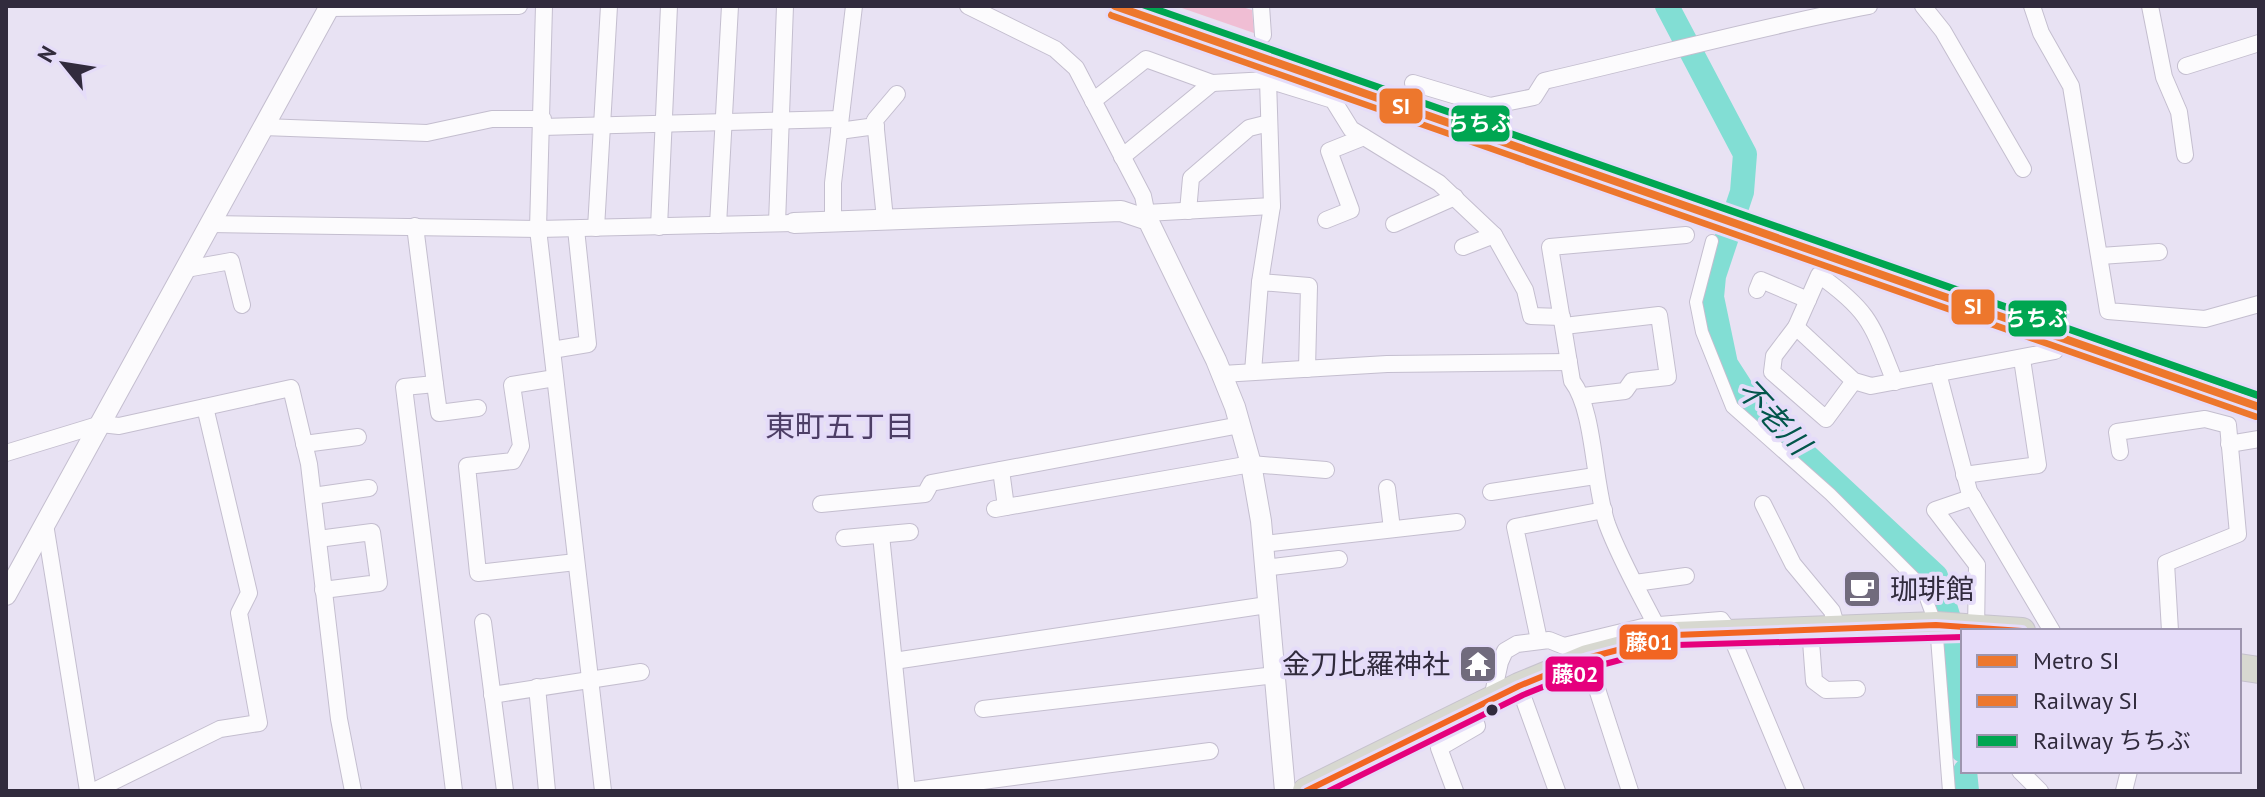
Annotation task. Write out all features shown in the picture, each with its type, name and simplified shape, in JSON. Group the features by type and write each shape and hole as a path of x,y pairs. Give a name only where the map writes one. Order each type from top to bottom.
{"highway":[{"path":"1306,791 1519,686 1587,658 1675,635 1810,628 1959,626 1997,629"}],"street":[{"path":"6,595 329,7 519,6"},
{"path":"544,6 538,229 603,791"},
{"path":"596,228 609,6"},
{"path":"659,227 669,6"},
{"path":"718,225 730,6"},
{"path":"785,6 781,118 786,223"},
{"path":"833,221 854,6"},
{"path":"968,6 1055,49 1076,68 1143,196 1147,216 1222,374 1251,464 1263,544 1285,791"},
{"path":"1261,6 1263,35"},
{"path":"1413,83 1490,106 1534,97 1544,81 1684,49 1781,21 1869,6"},
{"path":"1923,6 1943,31 2023,169"},
{"path":"2032,6 2041,33 2071,86 2108,311 2205,319 2259,304"},
{"path":"2150,6 2164,77 2179,112 2185,155"},
{"path":"2186,66 2259,43"},
{"path":"1093,101 1146,59 1212,83 1268,80 1333,100 1351,129 1405,160 1455,197 1494,235 1525,290 1531,316 1563,322 1659,315 1668,377 1632,381 1625,391 1583,396"},
{"path":"1253,372 1260,282 1272,206 1268,80"},
{"path":"1122,157 1212,83"},
{"path":"885,219 875,120 897,94"},
{"path":"263,127 427,133 492,119 602,124 781,118 876,126"},
{"path":"1188,211 1191,178 1249,128 1269,123"},
{"path":"1326,220 1351,210 1329,151 1364,137"},
{"path":"1394,224 1455,197"},
{"path":"210,224 576,229 1121,211 1147,216 1272,206"},
{"path":"415,226 439,413 478,408"},
{"path":"552,350 588,344 576,229"},
{"path":"1463,247 1494,235"},
{"path":"1656,625 1604,510 1595,476 1583,396 1572,381 1550,247 1686,235"},
{"path":"1712,241 1696,302 1702,332 1732,407 1830,494 1959,626"},
{"path":"2100,256 2159,252"},
{"path":"186,269 231,261 242,305"},
{"path":"1854,381 1826,419 1772,372 1774,356 1796,327 1819,275 1856,302 1869,320 1895,382"},
{"path":"1757,290 1761,280 1808,300"},
{"path":"1260,282 1309,286 1307,369"},
{"path":"1796,327 1854,381 1871,386 2055,351"},
{"path":"1964,475 2038,465 2022,359"},
{"path":"1222,374 1569,362"},
{"path":"1938,373 1964,475 1973,497 2051,629"},
{"path":"555,378 512,385 521,446 513,461 467,466 478,573 576,562"},
{"path":"435,384 404,387 454,791"},
{"path":"6,453 101,424 119,426 291,388 313,496 339,719 353,791"},
{"path":"45,524 91,791 220,729 259,723 239,613 249,593 205,407"},
{"path":"2120,452 2117,432 2205,419 2216,419 2228,425 2238,534 2166,563 2170,629"},
{"path":"821,504 925,494 931,483 1240,425"},
{"path":"304,444 358,437"},
{"path":"2229,444 2259,439"},
{"path":"1001,470 1000,508 1251,464 1326,470"},
{"path":"1491,492 1595,476"},
{"path":"313,496 369,488"},
{"path":"1387,488 1392,529"},
{"path":"1949,791 1959,626 1977,565 1935,510 1973,497"},
{"path":"1763,504 1793,564 1832,611 1837,628"},
{"path":"1539,640 1515,527 1604,510"},
{"path":"1263,544 1457,522"},
{"path":"318,539 372,532 379,583 323,590"},
{"path":"844,538 910,532"},
{"path":"881,535 907,791 1210,751"},
{"path":"1264,568 1339,559"},
{"path":"1635,583 1686,576"},
{"path":"894,661 1267,605"},
{"path":"1455,791 1439,748 1477,726 1481,703 1505,651 1517,644 1539,640 1564,646 1656,625 1721,620 1729,631 1796,791"},
{"path":"483,622 505,791"},
{"path":"1810,628 1814,681 1826,690 1857,689"},
{"path":"1587,658 1630,791"},
{"path":"492,695 641,672"},
{"path":"983,709 1275,675"},
{"path":"1519,686 1557,791"},
{"path":"537,687 547,791"},
{"path":"2022,773 2040,791"}],"shaded area":[{"path":"1176,6 1239,6 1252,10 1254,33"}],"waterway":[{"name":"不老川","path":"1667,6 1745,154 1742,192 1714,276 1712,297 1726,364 1753,406 1936,576 1954,635 1961,725"},
{"name":"不老川","path":"1965,773 1967,791"}],"metro line":[{"name":"SI","path":"1115,6 2259,407"}],"rail line":[{"name":"ちちぶ","path":"1145,6 2259,396"},
{"name":"SI","path":"1112,15 2256,416"}],"transit line":[{"name":"藤01","path":"1306,791 1519,686 1587,658 1675,635 1936,625 1993,629"},
{"name":"藤02","path":"1329,791 1523,695 1590,668 1676,645 1961,637"}],"place":[{"name":"珈琲館","path":"1862,589"},
{"name":"金刀比羅神社","path":"1478,664"}],"district":[{"name":"東町五丁目","path":"840,427"}]}
